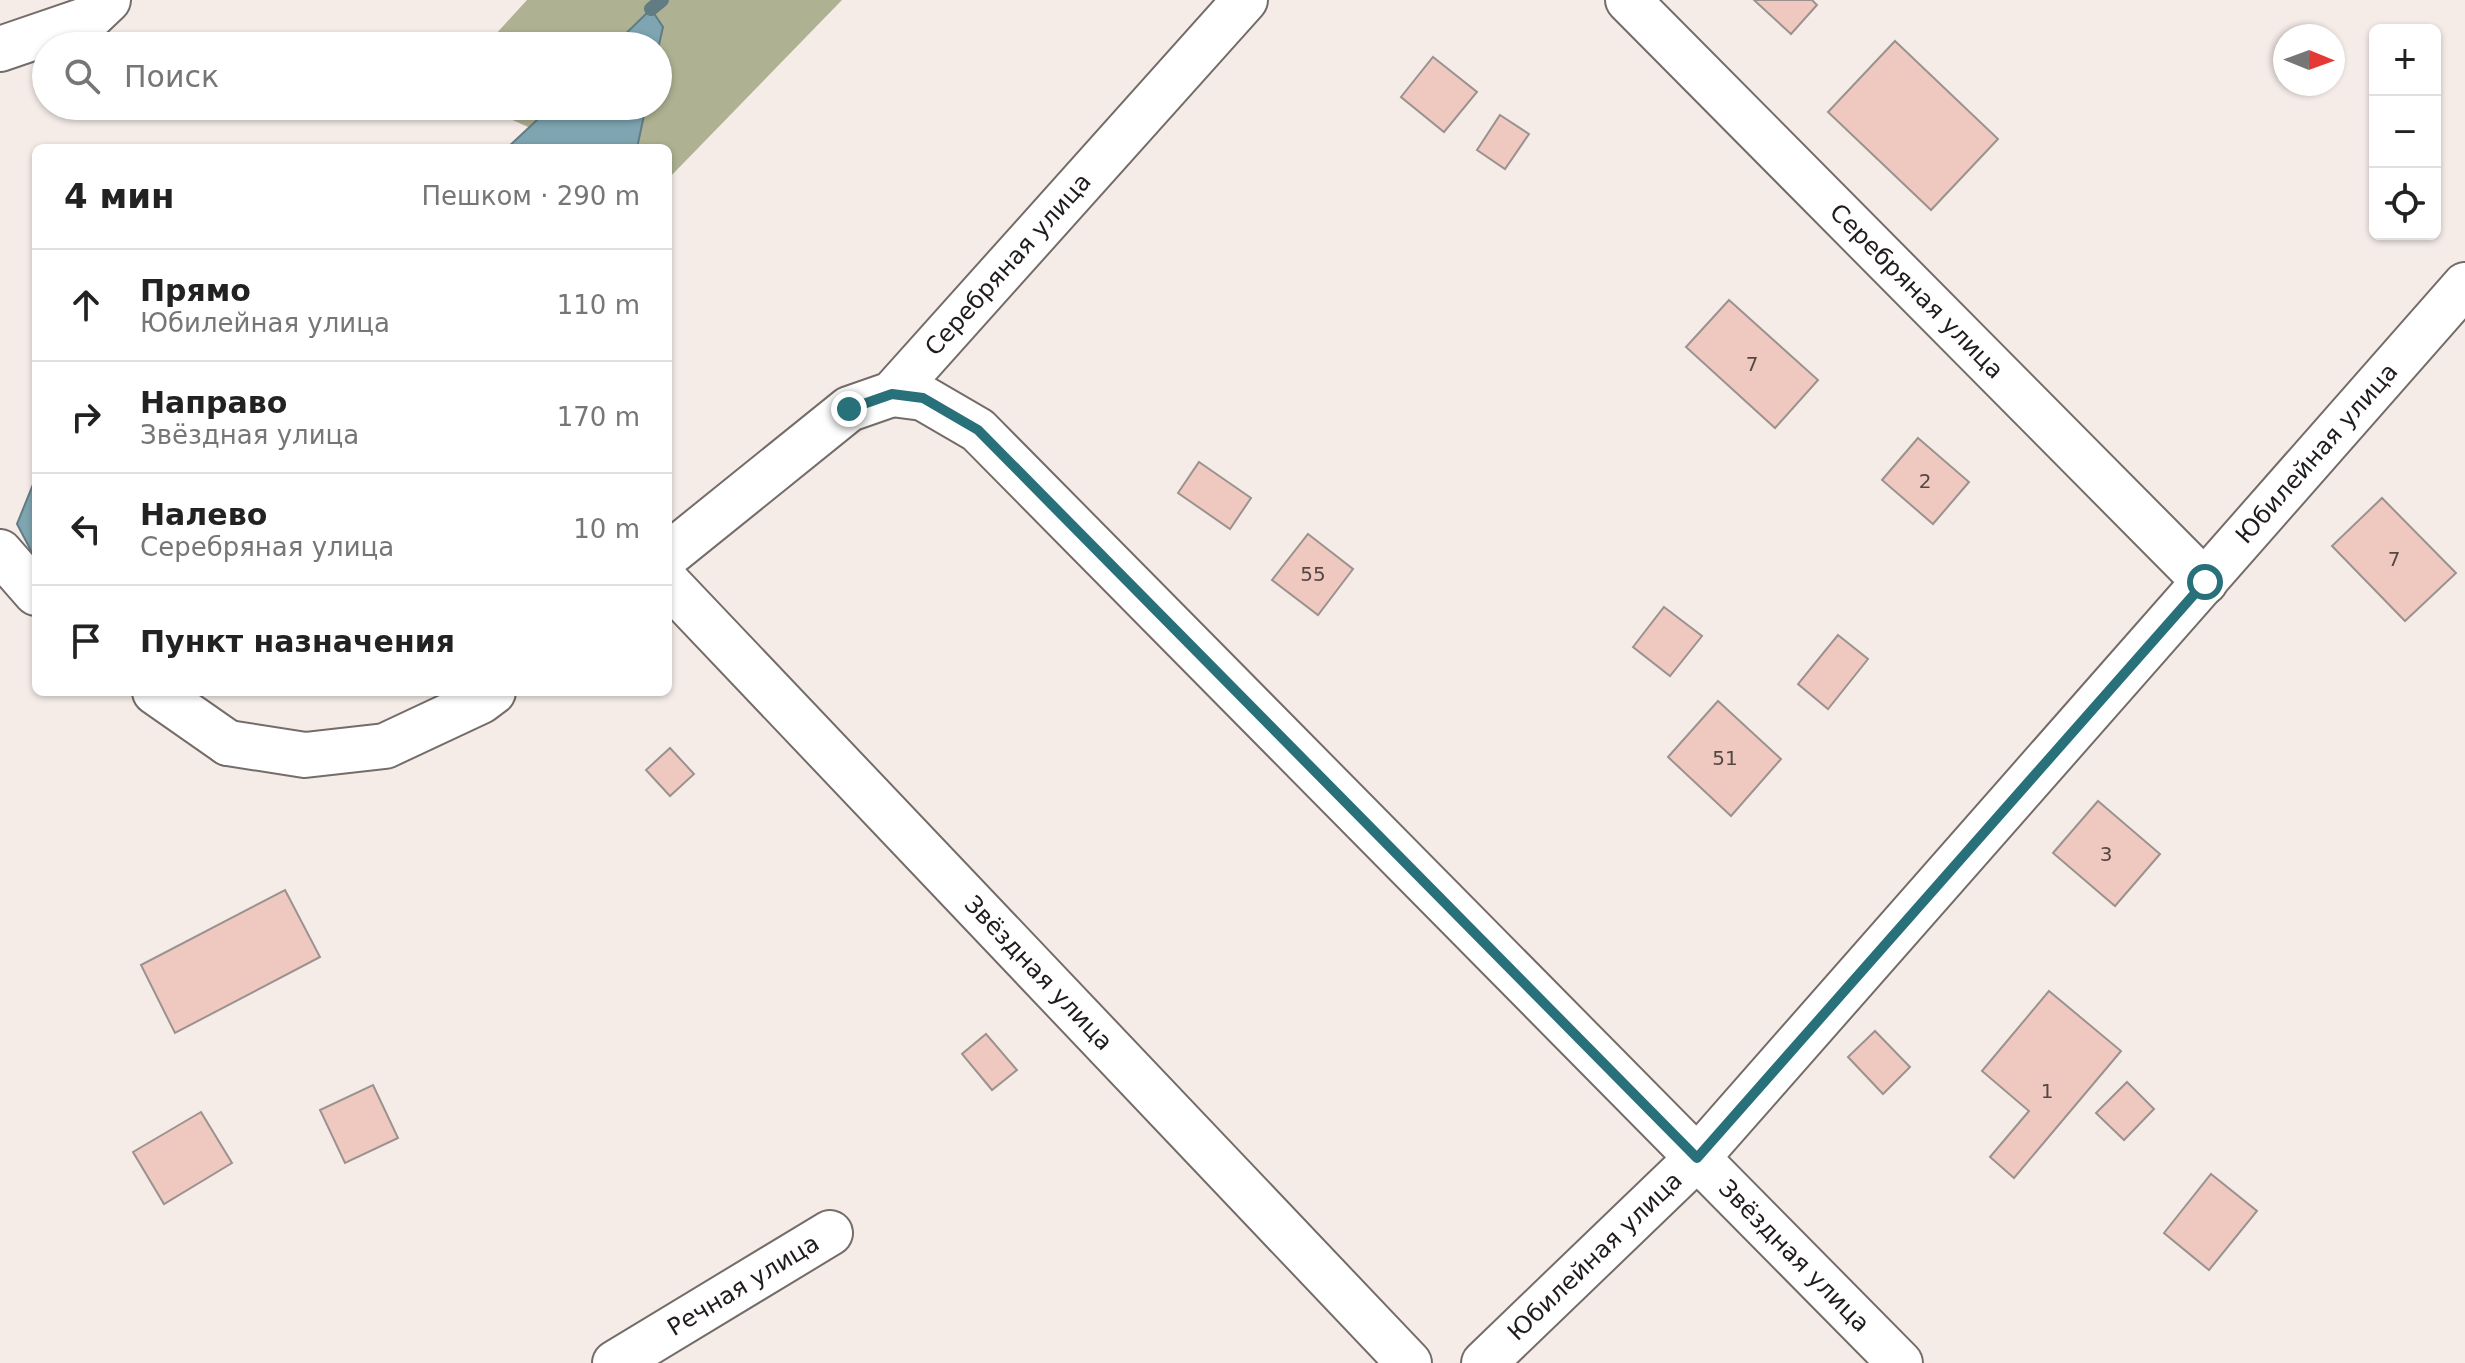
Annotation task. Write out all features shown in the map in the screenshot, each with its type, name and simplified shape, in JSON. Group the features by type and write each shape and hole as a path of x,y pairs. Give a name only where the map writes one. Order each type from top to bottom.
{"street":[{"path":"50,32 88,19 108,0"},
{"name":"Серебряная улица","path":"672,552 849,409 892,394 1245,0"},
{"name":"Серебряная улица","path":"1628,0 2205,582"},
{"path":"0,49 32,38"},
{"name":"Юбилейная улица","path":"1484,1363 1697,1158 2465,285"},
{"name":"Звёздная улица","path":"892,394 923,398 978,430 1900,1363"},
{"path":"0,552 32,588"},
{"name":"Звёздная улица","path":"672,587 1409,1363"},
{"path":"161,696 228,743 305,755 385,746 488,696"},
{"name":"Речная улица","path":"615,1363 830,1233"}],"green space":[{"path":"527,0 842,0 672,175 672,144 566,144 512,120 672,120 672,32 498,32"}],"water":[{"path":"651,9 663,27 662,32 627,32"},
{"path":"537,120 643,120 638,144 511,144"},
{"path":"32,487 32,552 17,524"}],"building":[{"path":"1754,0 1812,0 1817,5 1791,34"},
{"path":"1895,41 1998,139 1931,210 1828,112"},
{"path":"1433,57 1477,92 1444,132 1401,97"},
{"path":"1500,115 1529,134 1505,169 1477,150"},
{"path":"1729,300 1818,380 1775,428 1686,347"},
{"path":"1918,438 1969,482 1933,524 1882,480"},
{"path":"1199,462 1251,498 1230,529 1178,493"},
{"path":"2382,498 2456,573 2405,621 2332,546"},
{"path":"1308,534 1353,569 1318,615 1272,580"},
{"path":"1664,607 1702,636 1670,676 1633,647"},
{"path":"1838,635 1868,659 1828,709 1798,684"},
{"path":"1718,701 1781,759 1731,816 1668,757"},
{"path":"670,748 694,774 670,796 646,770"},
{"path":"2098,801 2160,854 2115,906 2053,853"},
{"path":"285,890 320,957 175,1033 141,965"},
{"path":"2049,991 2121,1051 2014,1178 1990,1157 2029,1111 1982,1071"},
{"path":"1875,1031 1910,1067 1883,1094 1848,1057"},
{"path":"986,1034 1017,1070 992,1090 962,1054"},
{"path":"2127,1082 2154,1109 2124,1140 2096,1113"},
{"path":"373,1085 398,1138 345,1163 320,1110"},
{"path":"201,1112 232,1163 164,1204 133,1152"},
{"path":"2211,1174 2257,1211 2209,1270 2164,1233"}],"waterway":[{"path":"651,9 662,0"}],"route":[{"path":"849,409 892,394 923,398 978,430 1697,1158 2205,582"}]}
